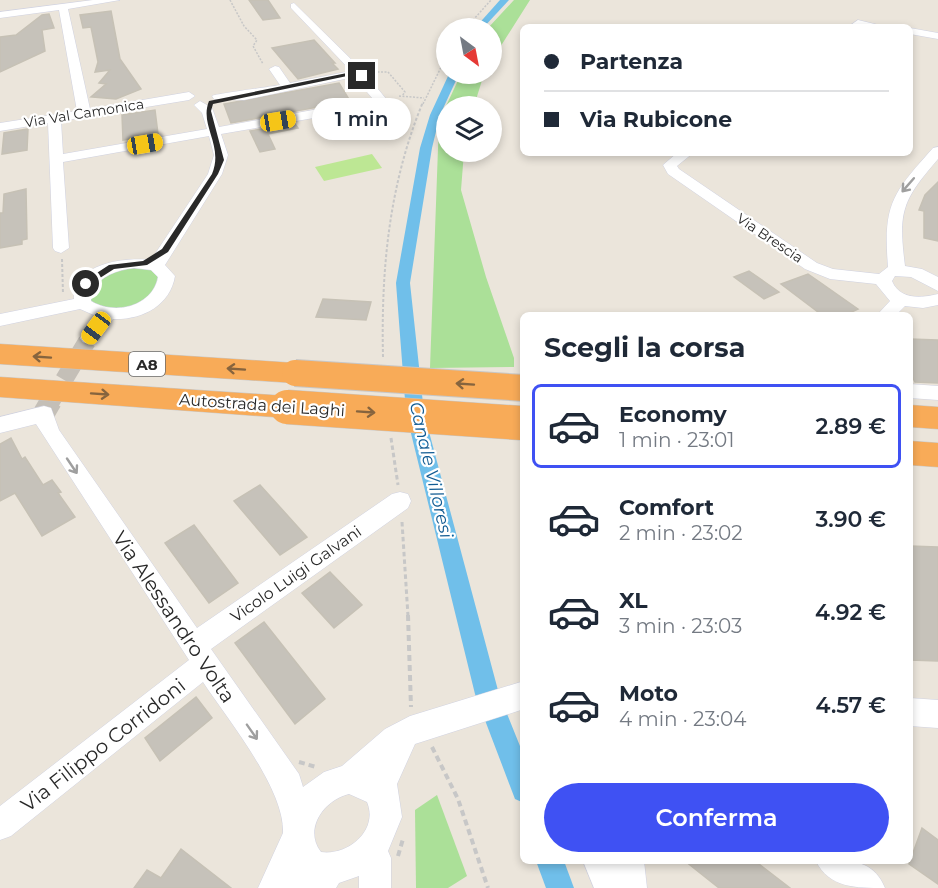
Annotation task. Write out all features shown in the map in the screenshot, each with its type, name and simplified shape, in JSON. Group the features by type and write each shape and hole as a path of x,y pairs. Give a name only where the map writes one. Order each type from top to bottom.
{"highway":[{"name":"Autostrada dei Laghi","path":"0,354 520,388"},
{"name":"Autostrada dei Laghi","path":"0,387 520,423"},
{"path":"913,416 938,417"},
{"path":"913,453 938,455"}],"street":[{"path":"0,15 115,0"},
{"path":"57,159 381,100 361,75 294,6"},
{"path":"63,7 84,112"},
{"path":"913,32 938,36"},
{"path":"275,69 287,87"},
{"name":"Via Val Camonica","path":"0,127 169,99 233,97 361,75"},
{"path":"150,264 165,250 215,174 221,154 204,99"},
{"path":"54,117 61,248"},
{"path":"937,288 926,303 902,299 890,292 892,225 895,204 902,192 938,151"},
{"name":"Via Brescia","path":"682,156 670,165 673,171 811,266 830,274 921,274 937,288"},
{"path":"0,320 83,303 97,312 107,314 134,310 157,298 168,283 164,270 150,264 112,267 93,277 82,290 83,303"},
{"path":"889,312 902,299"},
{"path":"89,338 107,314"},
{"path":"913,391 938,393"},
{"name":"Via Alessandro Volta","path":"0,425 44,414 51,434 288,785 299,829"},
{"name":"Vicolo Luigi Galvani","path":"199,655 400,501"},
{"name":"Via Filippo Corridoni","path":"0,825 199,655"},
{"path":"349,779 395,739 422,733 520,696"},
{"path":"913,712 938,714"},
{"path":"299,829 306,860 312,868 330,882 365,868 375,873 387,824 380,797 382,782 422,733"},
{"path":"274,888 299,829 305,807 321,789 337,780 349,779 365,783 380,797"},
{"path":"600,864 610,888"},
{"path":"628,864 631,888"},
{"path":"836,864 869,888"}],"path":[{"path":"230,0 244,26 257,40 253,46 264,67 275,69"},
{"path":"475,18 491,0"},
{"path":"361,75 388,72 405,92 400,96 424,98"},
{"path":"61,248 63,308"},
{"path":"422,733 458,799 488,888"}],"green space":[{"path":"514,0 530,0 502,44 502,18 497,18"},
{"path":"456,84 481,84 477,96 451,96"},
{"path":"372,154 382,168 324,181 315,167"},
{"path":"438,162 463,162 461,190 486,277 514,358 514,367 430,368"},
{"path":"131,266 152,269 158,274 160,287 141,301 126,308 109,308 87,300 92,285 97,280"},
{"path":"437,795 467,876 448,888 416,888 415,810"}],"building":[{"path":"249,0 268,0 280,18 263,20"},
{"path":"111,11 120,59 141,89 116,99 91,97 106,84 99,83 110,70 95,72 98,62 91,27 83,28 80,15"},
{"path":"49,14 54,28 42,30 45,51 0,72 0,37 16,35 42,15"},
{"path":"314,40 338,69 298,79 272,48"},
{"path":"339,83 350,101 231,123 224,104"},
{"path":"155,110 158,134 123,140 122,115"},
{"path":"295,124 298,128 268,134 275,149 260,152 250,131"},
{"path":"28,129 27,150 2,154 4,133"},
{"path":"938,182 938,241 924,238 924,211 919,210 925,195"},
{"path":"26,189 27,239 22,240 22,244 0,248 0,213 3,213 4,194"},
{"path":"749,271 779,292 764,299 734,277"},
{"path":"808,274 858,309 852,312 818,312 781,284"},
{"path":"323,299 371,302 366,320 316,317"},
{"path":"913,339 938,340 938,383 915,382 913,378"},
{"path":"11,438 22,459 25,457 43,485 52,480 75,517 42,536 15,493 0,501 0,444"},
{"path":"260,485 307,537 280,555 234,501"},
{"path":"194,525 238,583 209,603 165,543"},
{"path":"913,546 938,547 938,661 913,660"},
{"path":"330,572 362,605 334,628 302,593"},
{"path":"264,622 325,699 295,724 235,643"},
{"path":"196,697 212,718 160,761 145,738"},
{"path":"922,828 938,840 938,884 909,864 913,864 913,853"},
{"path":"181,849 231,888 134,888 147,870 161,878"},
{"path":"689,864 759,864 790,888 719,888"}],"waterway":[{"name":"Canale Villoresi","path":"488,18 505,0"},
{"name":"Canale Villoresi","path":"449,84 435,115 426,148 403,283 415,413 487,694 520,780"},
{"name":"Canale Villoresi","path":"551,864 560,888"}],"tunnel":[{"path":"50,403 89,338"},
{"path":"44,413 51,401"}],"route":[{"path":"86,284 93,277 112,267 145,263 165,250 215,174 220,160 221,154 208,111 211,102 357,73 362,76"}]}
